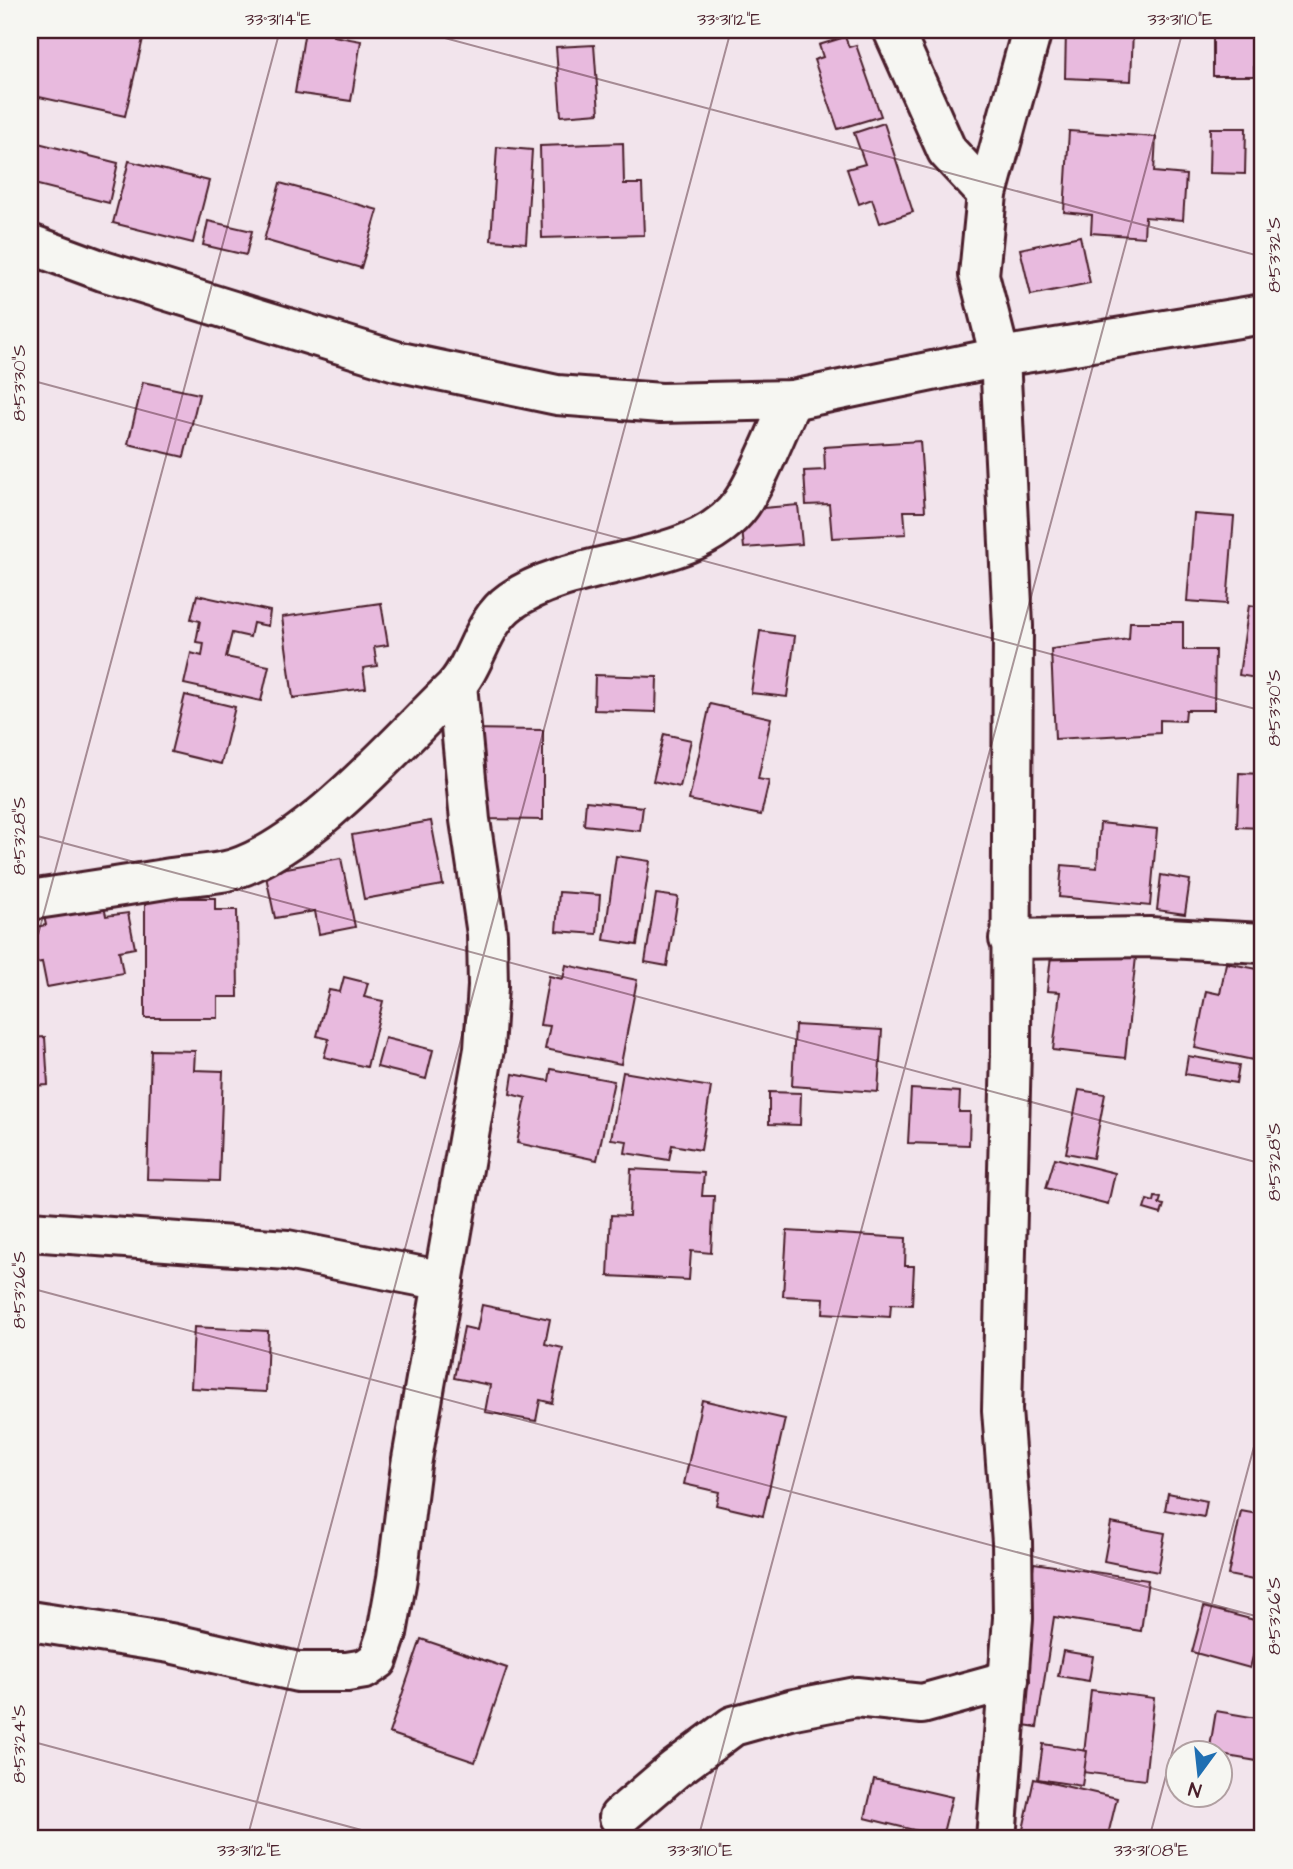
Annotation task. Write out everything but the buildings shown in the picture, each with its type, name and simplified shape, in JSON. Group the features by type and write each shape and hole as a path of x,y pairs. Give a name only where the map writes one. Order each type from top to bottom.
{"street":[{"path":"893,30 947,151 987,194"},
{"path":"996,1839 1013,1618 1012,1542 1002,1410 1011,1050 1009,939 1013,626 1000,358 979,275 987,194 1032,30"},
{"path":"30,244 103,271 396,361 557,395 661,403 792,400 1000,358 1263,314"},
{"path":"30,900 233,869 268,854 304,828 354,785 457,685 486,631 509,602 537,587 594,566 664,553 715,528 741,505 792,400"},
{"path":"30,1621 170,1643 298,1672 347,1672 365,1669 378,1660 387,1633 397,1578 411,1465 484,1049 488,986 487,934 470,820 457,685"},
{"path":"1009,939 1149,937 1263,943"},
{"path":"30,1231 287,1250 444,1282"},
{"path":"619,1817 674,1770 733,1726 794,1709 856,1697 922,1704 1009,1680"}]}
